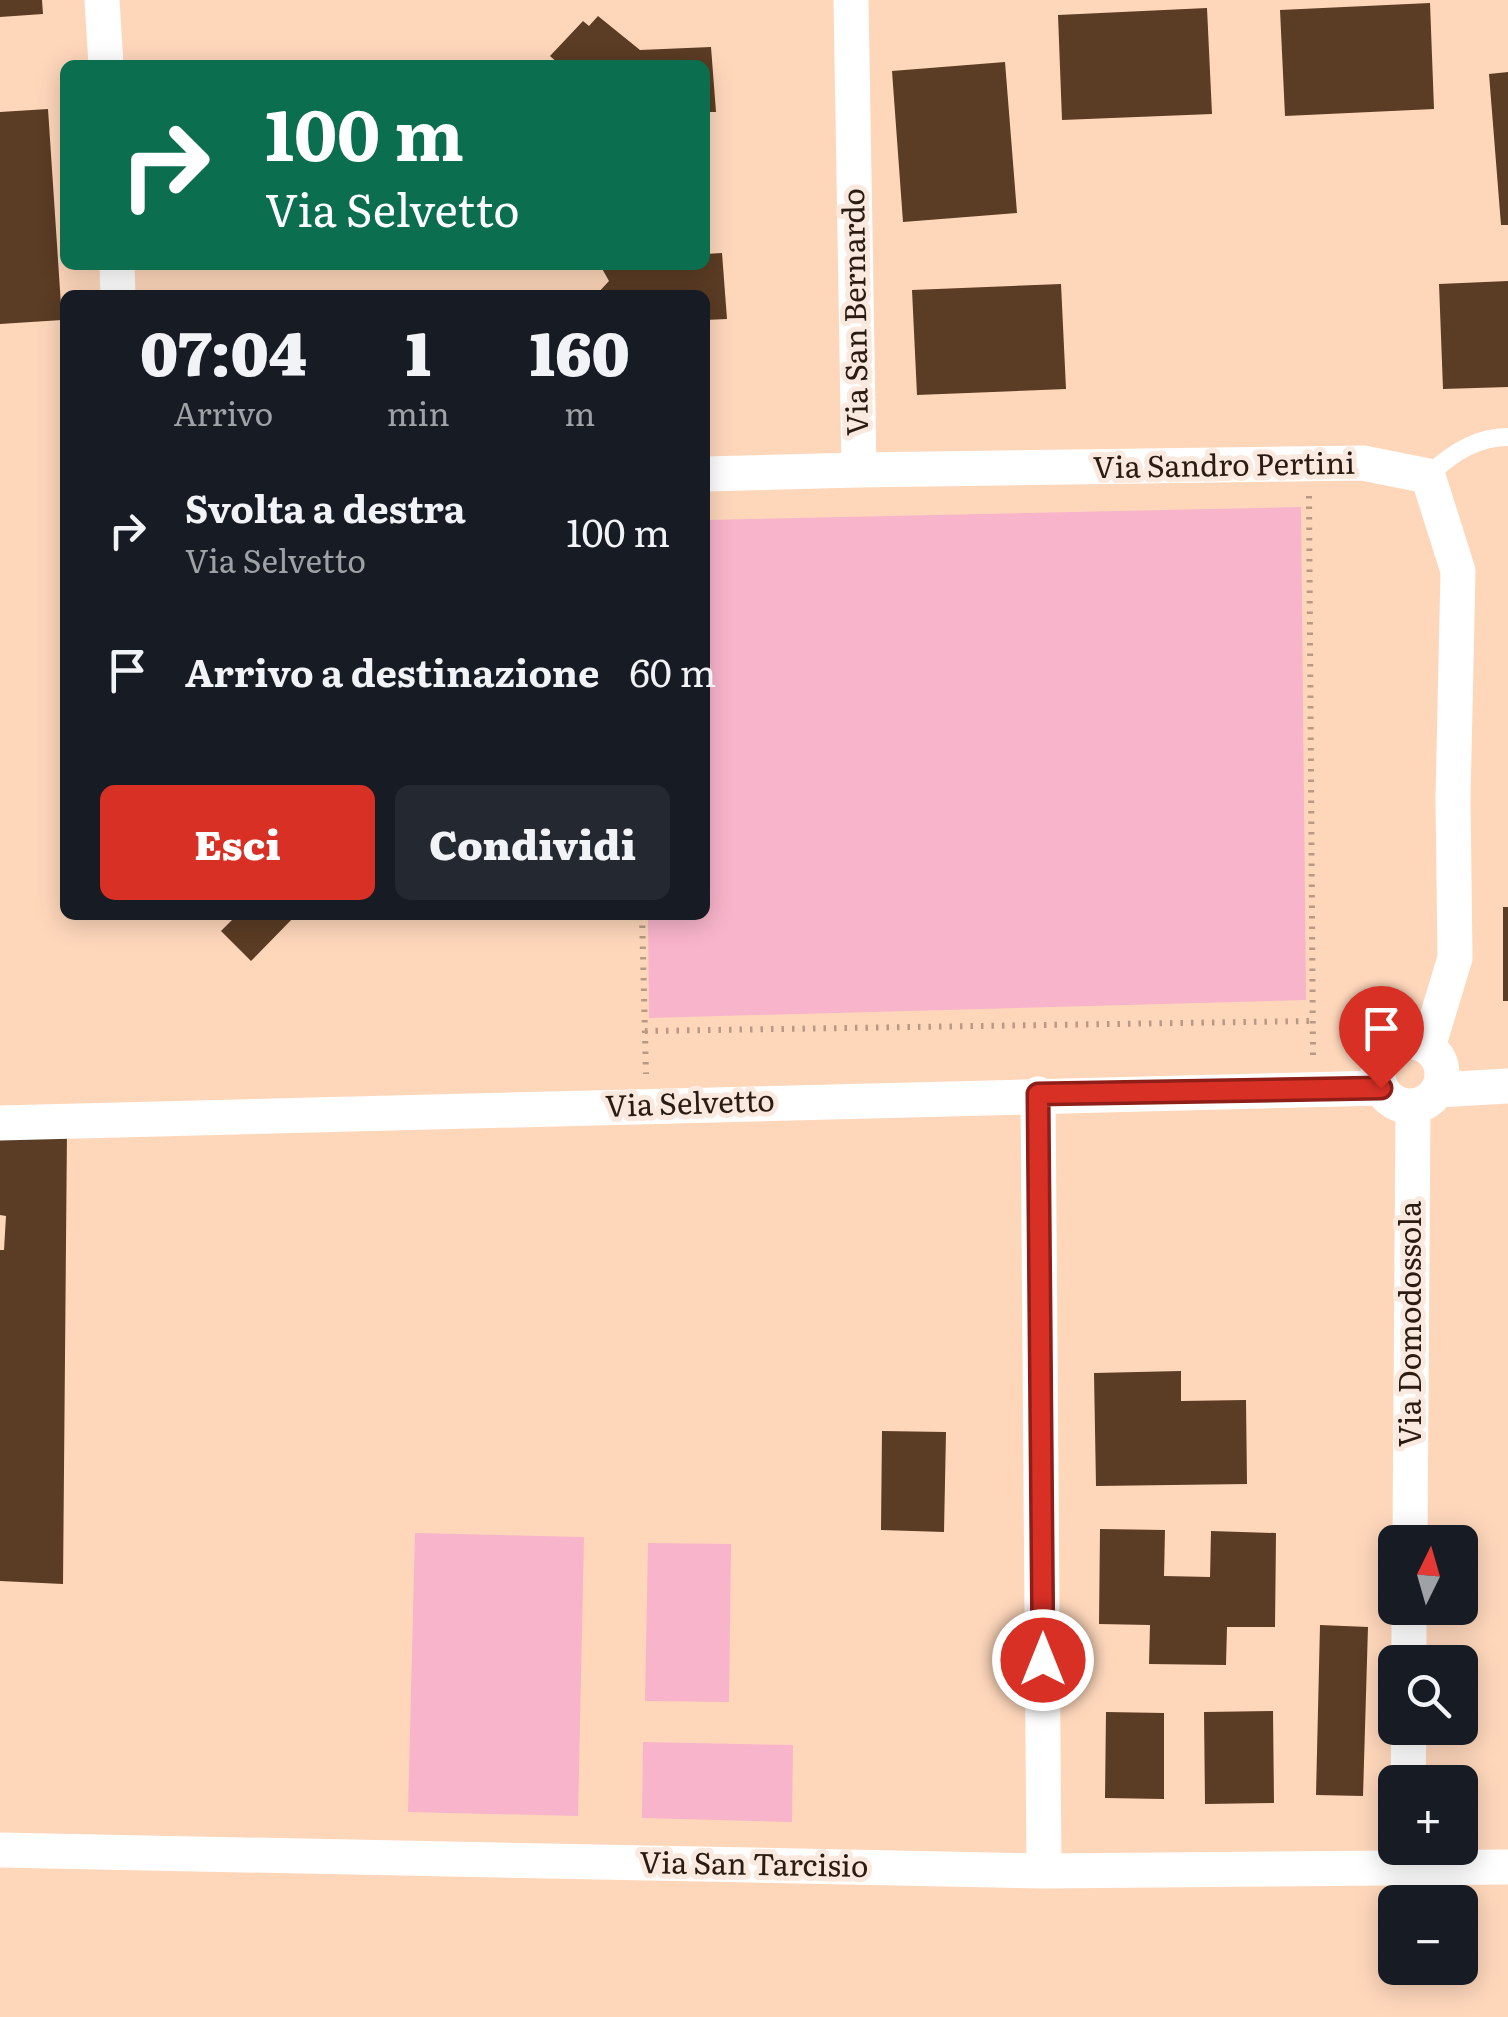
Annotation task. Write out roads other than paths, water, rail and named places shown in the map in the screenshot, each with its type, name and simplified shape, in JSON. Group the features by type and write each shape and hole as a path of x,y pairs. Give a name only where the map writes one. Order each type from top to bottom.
{"street":[{"path":"102,0 106,60"},
{"name":"Via San Bernardo","path":"710,474 858,470 851,0"},
{"name":"Via Sandro Pertini","path":"858,470 1363,463 1428,476"},
{"path":"1428,476 1458,571 1455,958 1428,1048"},
{"path":"1426,1098 1441,1064 1428,1048 1408,1043 1390,1050 1379,1068 1381,1088 1394,1102 1426,1098 1508,1086"},
{"name":"Via Selvetto","path":"0,1124 1381,1088"},
{"path":"1038,1094 1044,1871"},
{"name":"Via Domodossola","path":"1411,1525 1426,1098"},
{"name":"Via San Tarcisio","path":"0,1850 1044,1871 1378,1858"},
{"name":"Via San Tarcisio","path":"1478,1864 1508,1867"}],"lane":[{"path":"1428,476 1451,454 1492,437 1508,438"}]}
